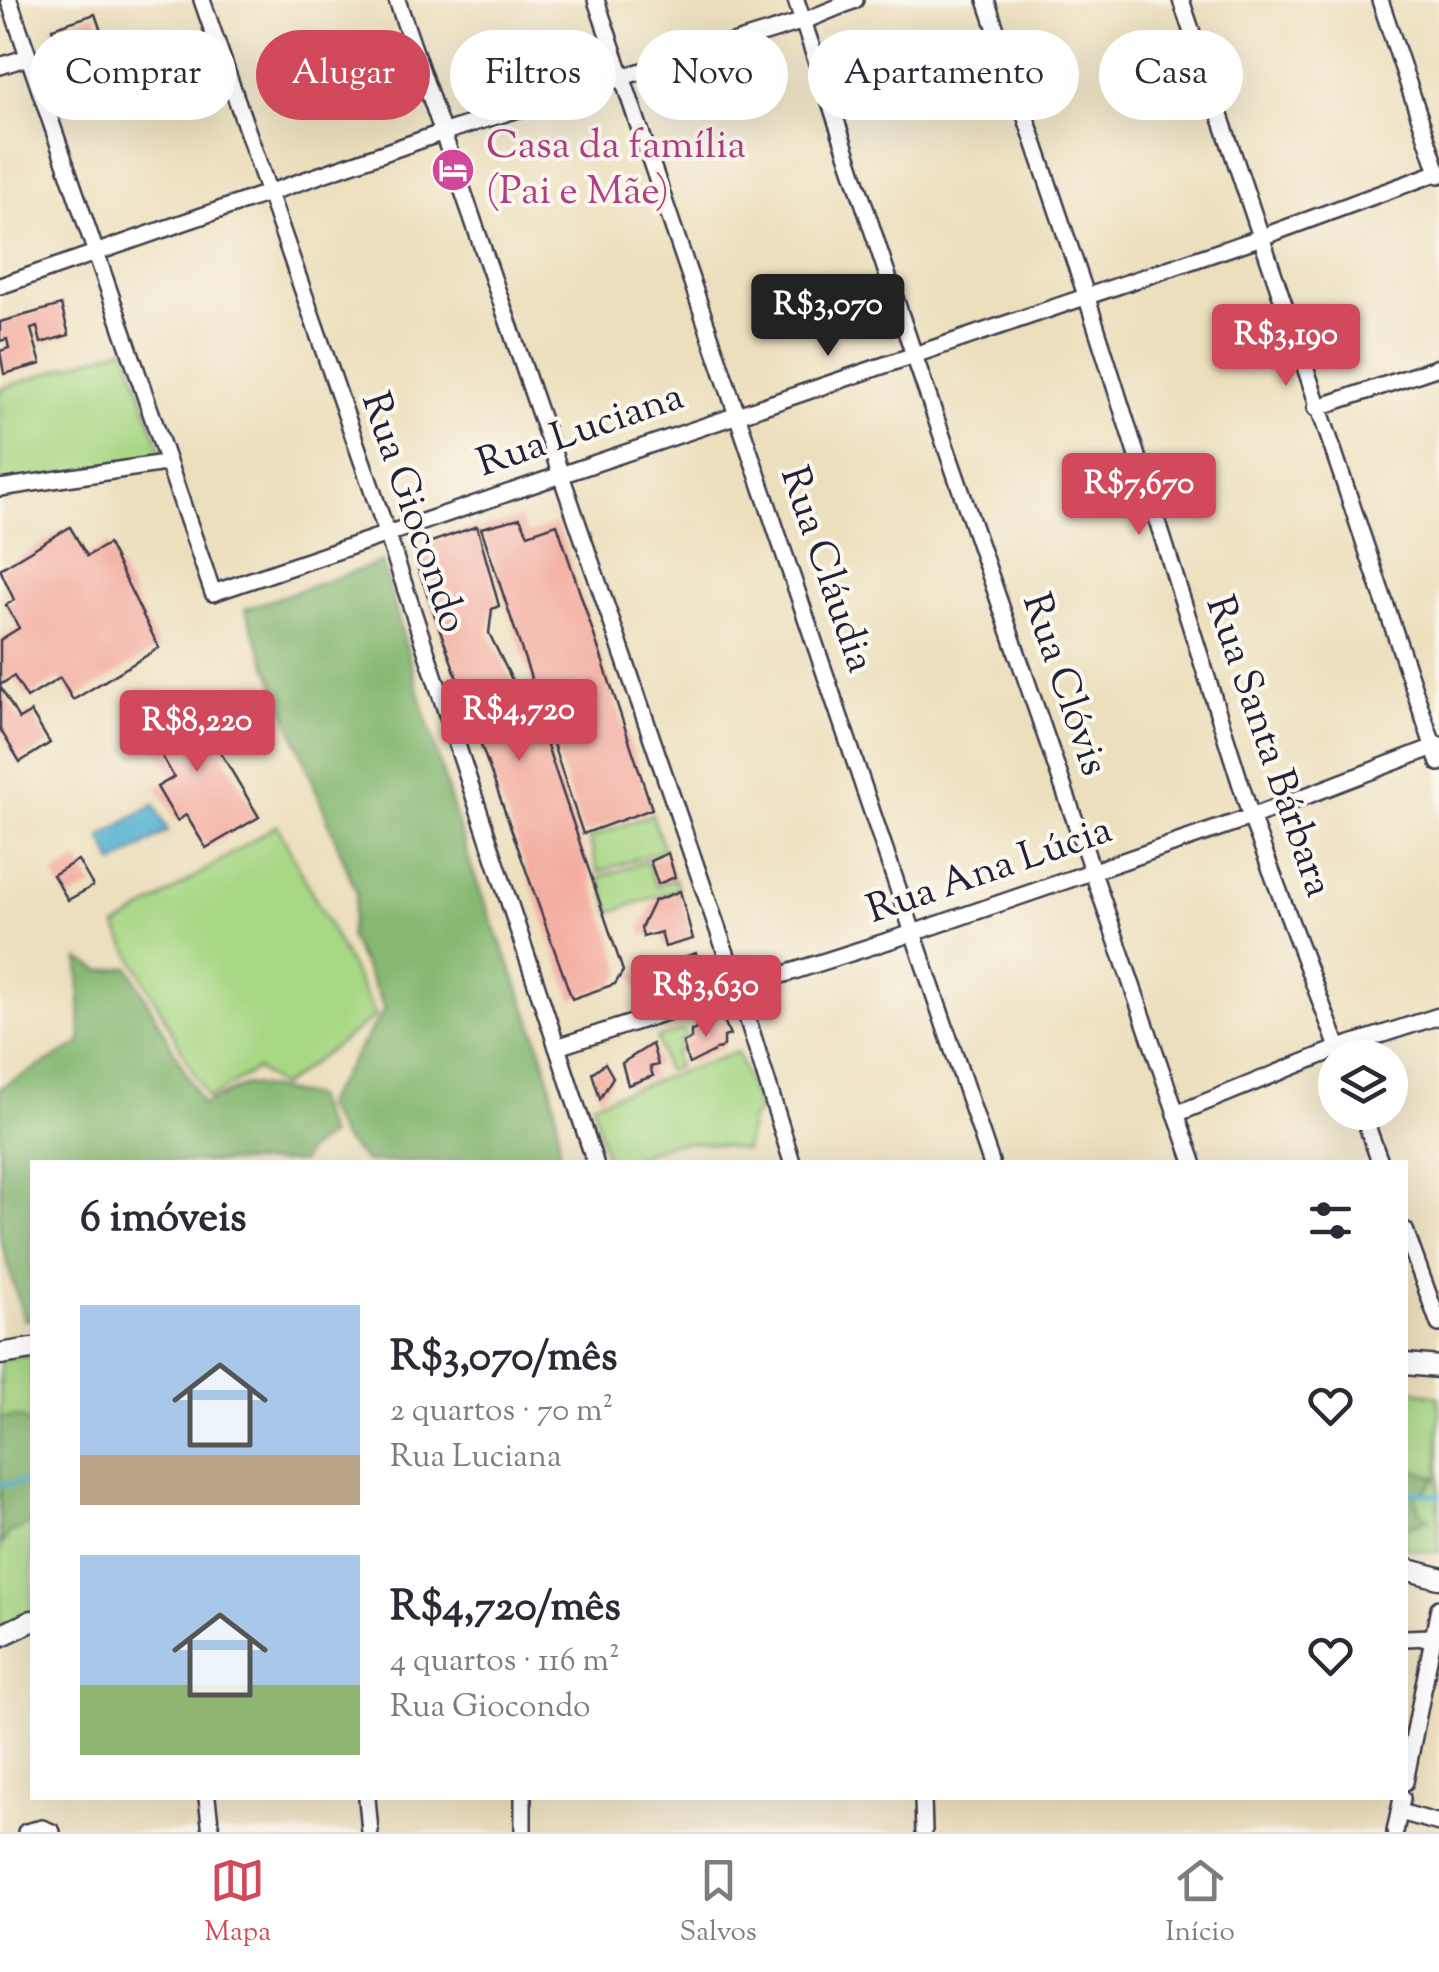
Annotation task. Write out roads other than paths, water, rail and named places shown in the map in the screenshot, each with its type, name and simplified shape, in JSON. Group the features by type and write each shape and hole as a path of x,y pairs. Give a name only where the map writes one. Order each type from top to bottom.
{"main road":[{"path":"0,1354 30,1350"},
{"path":"1408,1364 1439,1367"},
{"path":"1408,1570 1439,1578"},
{"path":"0,1636 30,1622"}],"street":[{"path":"0,488 165,462 9,0"},
{"name":"Rua Giocondo","path":"202,0 387,534 594,1160"},
{"path":"397,0 738,988 791,1160"},
{"name":"Rua Cláudia","path":"596,0 991,1160"},
{"name":"Rua Clóvis","path":"796,0 914,355 1192,1160"},
{"path":"0,286 441,133 804,21 855,0"},
{"name":"Rua Santa Bárbara","path":"986,0 1086,295 1252,818 1336,1040"},
{"path":"1180,0 1316,408 1437,752"},
{"path":"1380,0 1439,173"},
{"path":"0,66 28,57"},
{"name":"Rua Luciana","path":"165,462 213,593 1259,238 1439,173"},
{"path":"1316,408 1439,367"},
{"name":"Rua Ana Lúcia","path":"557,1047 916,932 1437,752"},
{"path":"1375,1040 1439,1016"},
{"path":"1176,1114 1318,1062"},
{"path":"1368,1130 1379,1160"},
{"path":"1408,1238 1439,1324"},
{"path":"1408,1765 1439,1608"},
{"path":"1408,1638 1431,1638"},
{"path":"207,1800 211,1832"},
{"path":"367,1800 370,1832"},
{"path":"523,1800 523,1832"},
{"path":"923,1800 924,1832"},
{"path":"1396,1832 1401,1805 1439,1822"},
{"path":"26,1832 52,1832"}],"water":[{"path":"154,804 168,831 114,864 101,837"}],"waterway":[{"path":"0,1484 30,1482"},
{"path":"1408,1491 1439,1496"}],"place":[{"name":"Casa da família (Pai e Mãe)","path":"453,170"}]}
